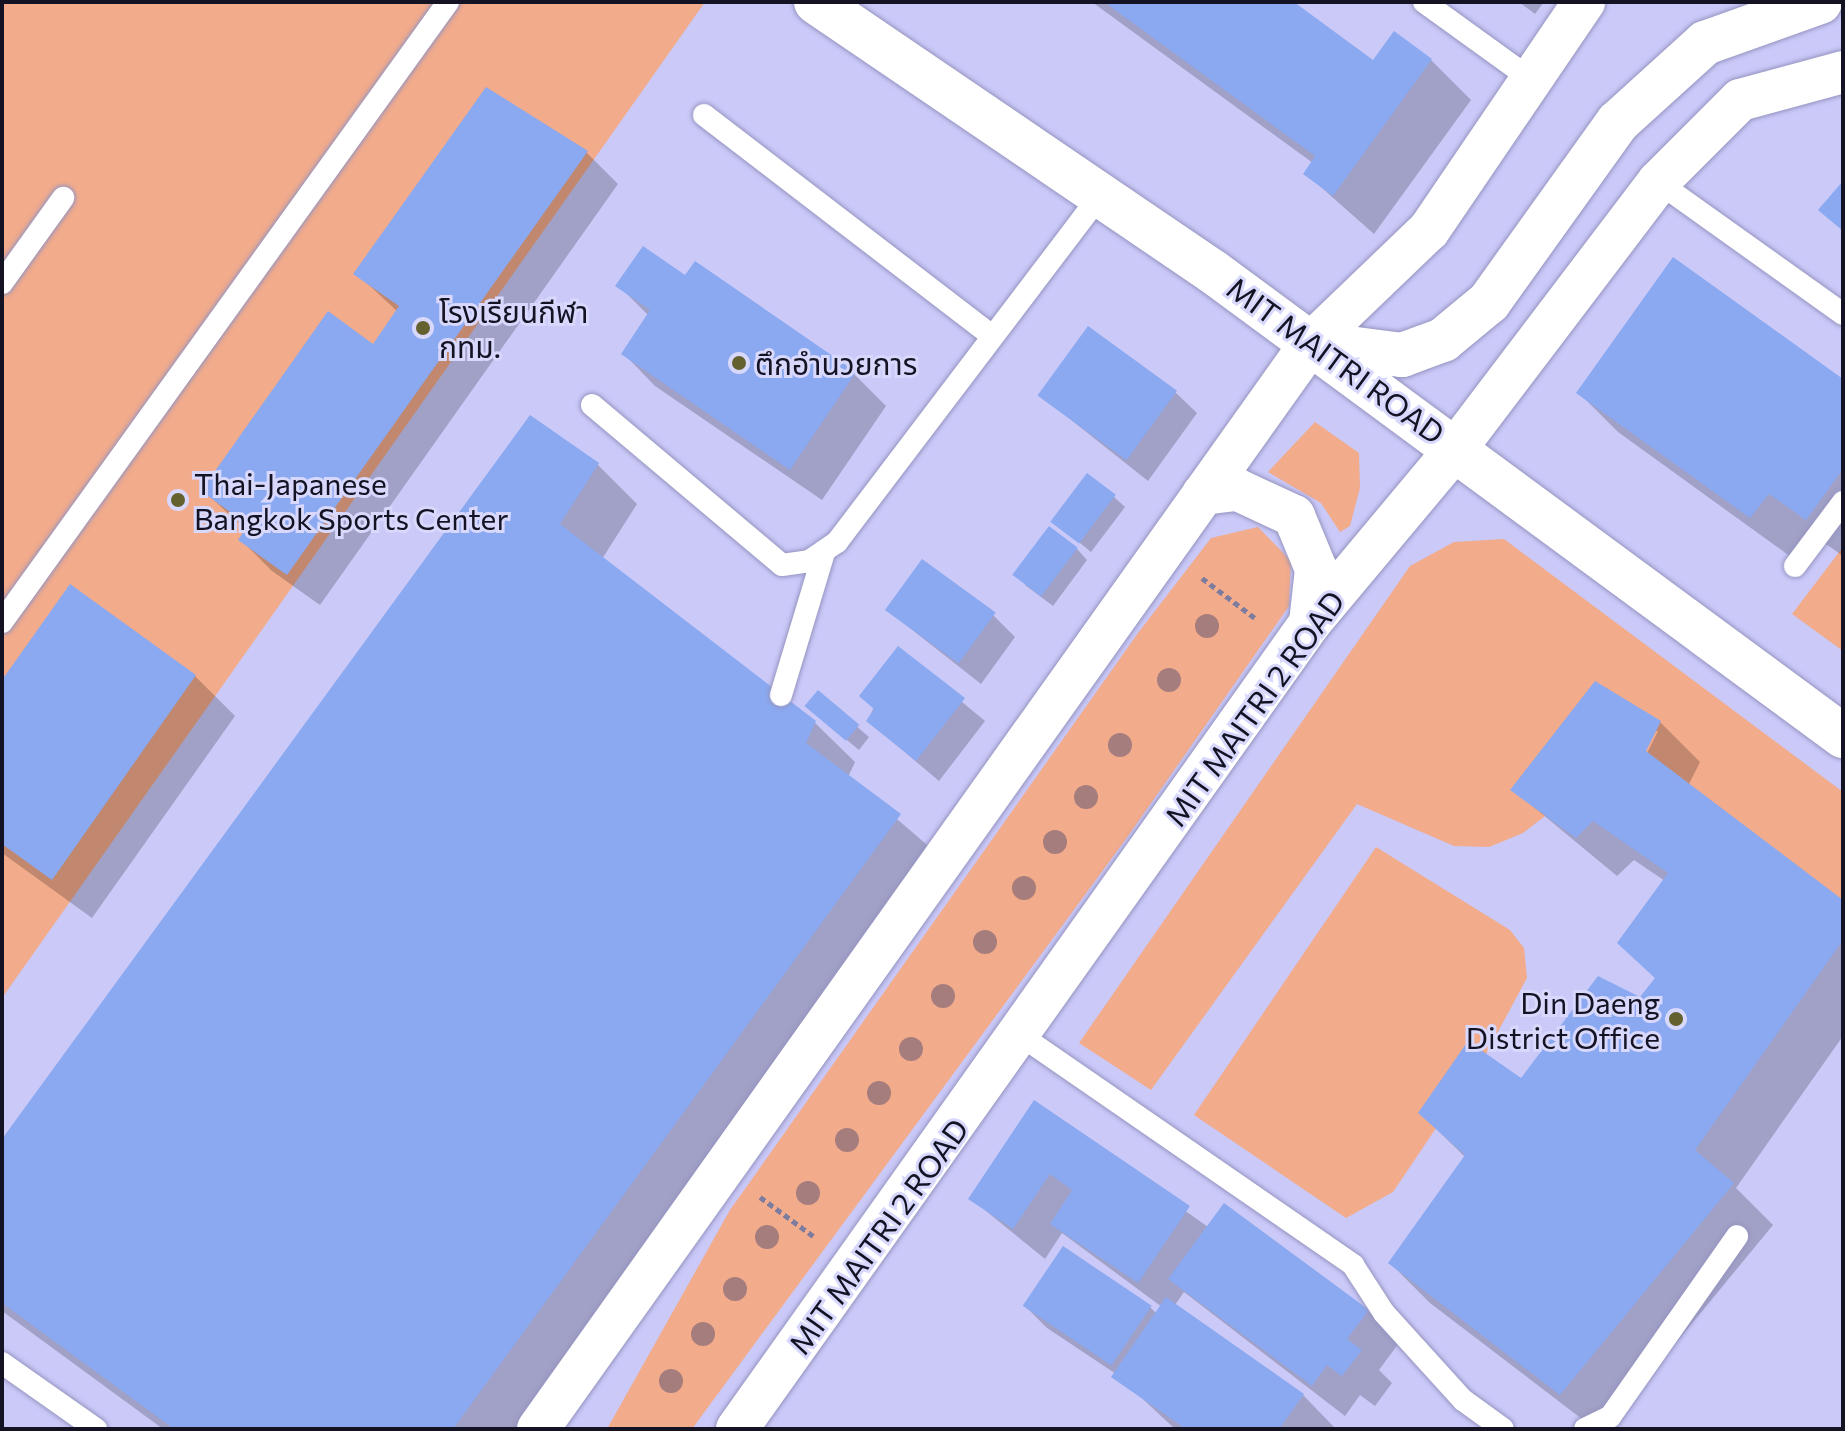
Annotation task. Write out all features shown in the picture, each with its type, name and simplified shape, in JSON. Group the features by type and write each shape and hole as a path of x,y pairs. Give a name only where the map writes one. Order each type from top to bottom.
{"street":[{"name":"MIT MAITRI ROAD","path":"816,2 1100,195 1457,447 1843,736"},
{"path":"538,1429 1311,343 1429,230 1535,82 1584,2"},
{"path":"1311,343 1402,355 1443,340 1489,302 1618,122 1705,43 1820,2"},
{"name":"MIT MAITRI 2 ROAD","path":"737,1429 1023,1037 1310,623 1457,447 1658,182 1740,100 1843,72"},
{"path":"1203,494 1238,490 1294,516 1316,569 1310,623"},
{"path":"573,1429 633,1298"}],"lane":[{"path":"2,622 448,2"},
{"path":"1424,2 1535,82"},
{"path":"704,115 991,335"},
{"path":"1658,182 1843,314"},
{"path":"781,695 824,553 1100,195"},
{"path":"2,283 63,198"},
{"path":"592,405 782,565 824,553"},
{"path":"1795,566 1843,502"},
{"path":"1023,1037 1353,1265 1403,1335 1463,1400 1503,1429"},
{"path":"1585,1429 1610,1417 1737,1236"},
{"path":"2,1363 96,1429"}],"path":[{"path":"1189,568 1260,622"},
{"path":"746,1187 827,1246"}],"shaded area":[{"name":"Thai-Japanese Bangkok Sports Center","path":"2,2 705,2 2,998"},
{"path":"1315,422 1359,453 1360,488 1350,526 1340,532 1321,503 1268,472"},
{"path":"1258,527 1291,561 1289,606 1126,839 692,1429 607,1429 730,1210 1138,633 1211,538"},
{"path":"1504,539 1843,792 1843,904 1581,788 1523,833 1489,847 1454,846 1357,804 1151,1090 1079,1043 1410,566 1454,542"},
{"path":"1843,547 1843,651 1792,614"},
{"path":"1376,847 1510,930 1524,948 1527,978 1486,1054 1393,1192 1346,1218 1194,1115"}],"building":[{"path":"1104,2 1294,2 1373,60 1394,31 1432,59 1333,196 1303,174 1315,156"},
{"name":"โรงเรียนกีฬา กทม.","path":"486,87 588,151 287,575 238,540 248,525 201,491 328,311 373,344 399,306 353,274"},
{"path":"1843,181 1843,231 1818,210"},
{"name":"ตึกอำนวยการ","path":"643,246 685,275 695,261 856,372 790,470 621,354 650,310 615,286"},
{"path":"1673,257 1843,379 1843,469 1806,520 1769,494 1750,518 1576,393"},
{"path":"1088,326 1177,391 1126,460 1037,396"},
{"path":"530,415 599,463 560,524 816,721 806,743 901,814 453,1429 174,1429 2,1303 2,1139"},
{"path":"1087,473 1116,495 1079,543 1050,522"},
{"path":"1049,526 1078,548 1041,596 1012,575"},
{"path":"922,559 996,612 959,663 885,610"},
{"path":"70,584 196,675 52,880 2,844 2,680"},
{"path":"898,646 965,698 916,761 866,721 874,709 859,696"},
{"name":"Din Daeng District Office","path":"1595,681 1661,721 1646,751 1843,900 1843,940 1695,1150 1734,1183 1560,1395 1388,1263 1465,1155 1418,1113 1468,1041 1521,1078 1598,976 1640,997 1655,978 1617,943 1668,873 1593,821 1576,838 1510,790"},
{"path":"818,690 859,725 846,741 805,706"},
{"path":"1034,1100 1190,1206 1138,1283 1050,1224 1072,1190 1050,1174 1013,1229 968,1199"},
{"path":"1224,1203 1369,1310 1347,1339 1362,1350 1342,1376 1327,1365 1312,1386 1168,1279"},
{"path":"1063,1246 1152,1306 1111,1366 1023,1306"},
{"path":"1166,1297 1304,1394 1279,1429 1186,1429 1111,1377"}],"place":[{"name":"โรงเรียนกีฬา กทม.","path":"423,328"},
{"name":"ตึกอำนวยการ","path":"739,363"},
{"name":"Thai-Japanese Bangkok Sports Center","path":"178,500"},
{"name":"Din Daeng District Office","path":"1676,1019"}]}
